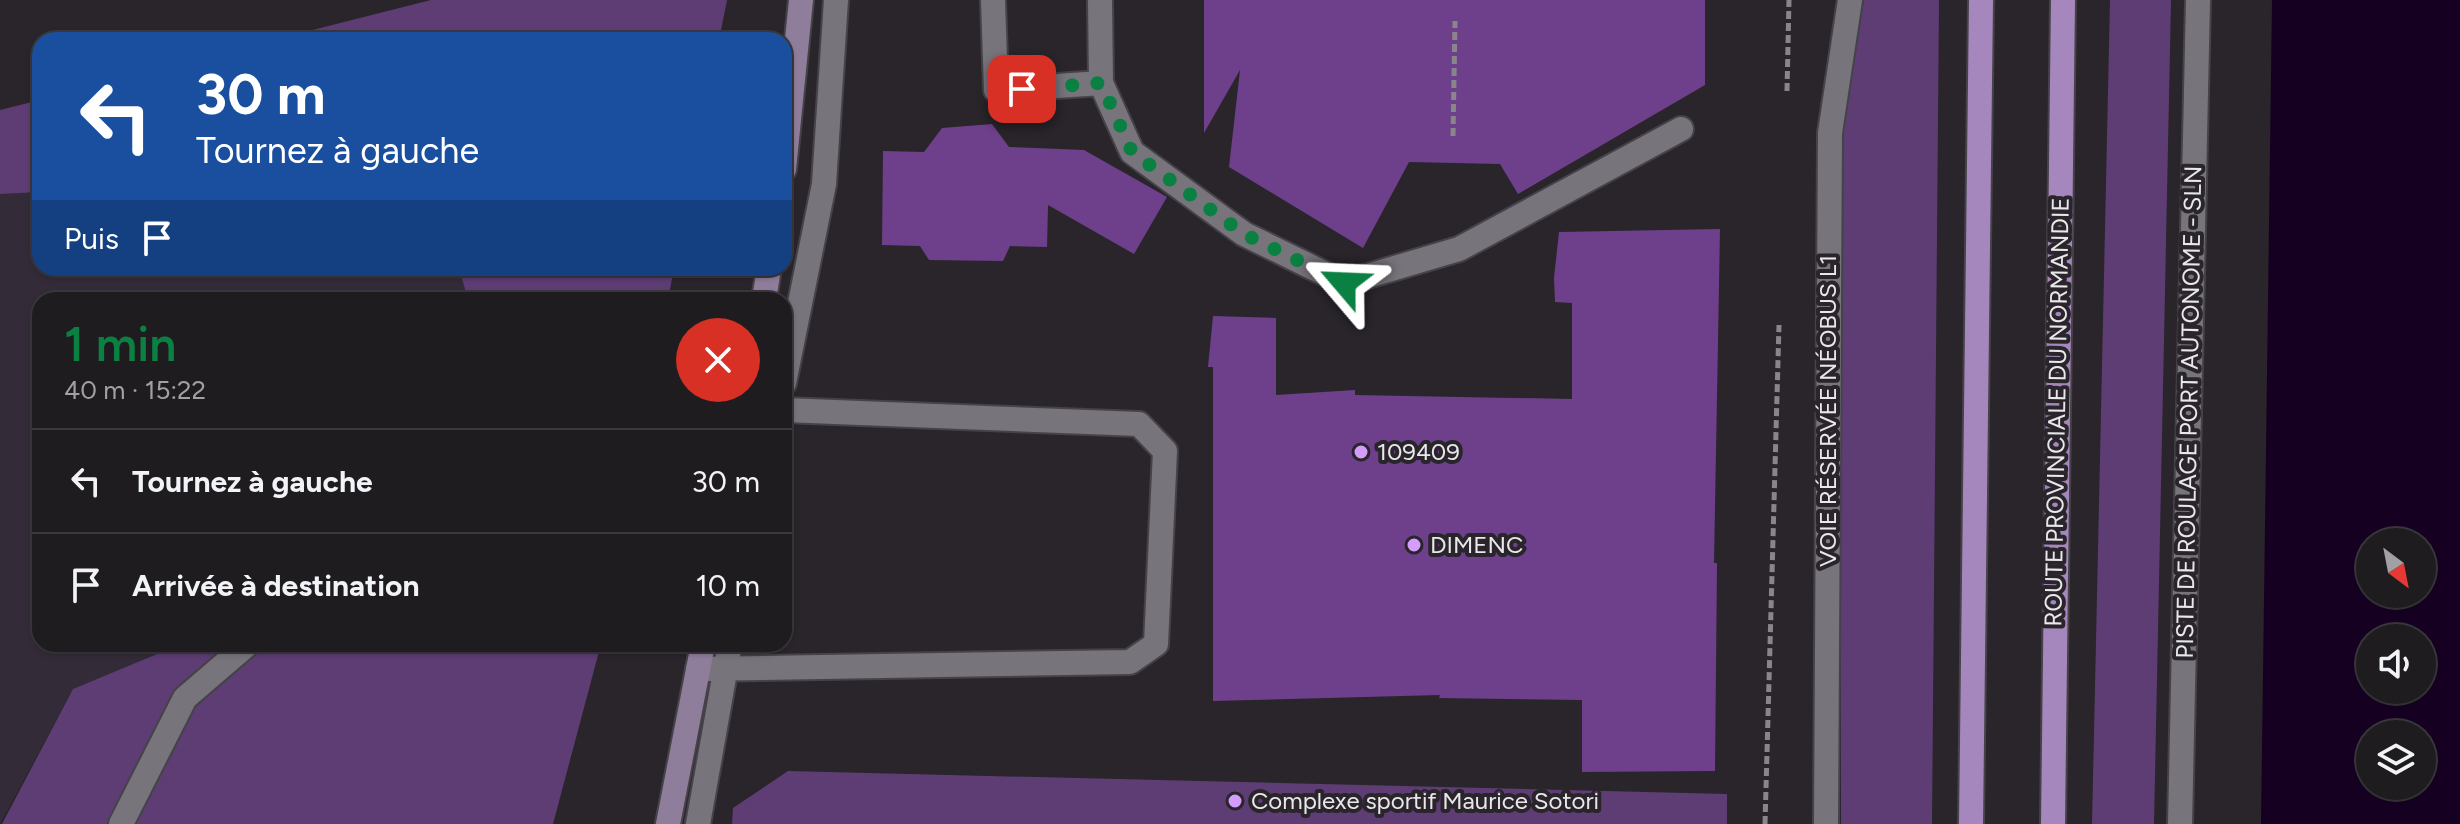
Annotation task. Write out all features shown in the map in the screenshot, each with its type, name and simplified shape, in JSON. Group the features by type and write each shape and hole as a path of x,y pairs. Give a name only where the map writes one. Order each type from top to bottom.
{"main road":[{"path":"1971,824 1981,0"},
{"name":"ROUTE PROVINCIALE DU NORMANDIE","path":"2053,824 2063,0"}],"street":[{"path":"792,89 801,0"},
{"path":"792,343 824,184 836,0"},
{"path":"993,0 996,90 1101,83"},
{"path":"1100,0 1101,83 1132,152 1244,234 1344,283 1459,249 1681,129"},
{"name":"VOIE RÉSERVÉE NÉOBUS L1","path":"1826,824 1830,133 1850,0"},
{"name":"PISTE DE ROULAGE PORT AUTONOME - SLN","path":"2180,824 2198,0"},
{"path":"698,669 1130,662 1156,644 1165,451 1139,424 792,410"},
{"path":"121,824 185,698 239,652"},
{"path":"668,824 701,652"},
{"path":"698,824 728,652"}],"path":[{"path":"1453,136 1455,21"},
{"path":"1765,824 1770,626"}],"shaded area":[{"path":"431,0 727,0 721,32 305,32"},
{"path":"1864,0 1939,0 1932,824 1841,824 1841,138"},
{"path":"2110,0 2171,0 2154,824 2092,824"},
{"path":"2272,0 2460,0 2460,824 2261,824"},
{"path":"32,102 32,192 0,194 0,110"},
{"path":"32,192 32,276 461,276 466,292 32,292 32,652 162,652 73,689 0,824 0,194"},
{"path":"461,276 672,276 670,292 466,292"},
{"path":"162,652 599,652 553,824 2,824 73,689"},
{"name":"Complexe sportif Maurice Sotori","path":"788,771 1727,794 1727,824 732,824 733,808"}],"building":[{"path":"1204,0 1705,0 1705,85 1518,194 1500,164 1409,162 1363,248 1229,167 1240,70 1204,133"},
{"path":"992,124 1009,147 1084,150 1167,197 1134,254 1048,205 1047,247 1010,246 1003,261 929,260 920,246 882,245 883,151 924,152 942,128"},
{"name":"DIMENC","path":"1720,229 1714,563 1717,563 1715,771 1582,772 1582,700 1439,698 1440,695 1213,701 1213,367 1208,367 1213,316 1276,318 1276,395 1355,390 1355,395 1572,399 1572,303 1555,302 1559,232"}],"place":[{"name":"109409","path":"1361,452"},
{"name":"DIMENC","path":"1414,545"},
{"name":"Complexe sportif Maurice Sotori","path":"1235,801"}],"route":[{"path":"1022,89 1101,83 1132,152 1244,234 1344,283"}]}
